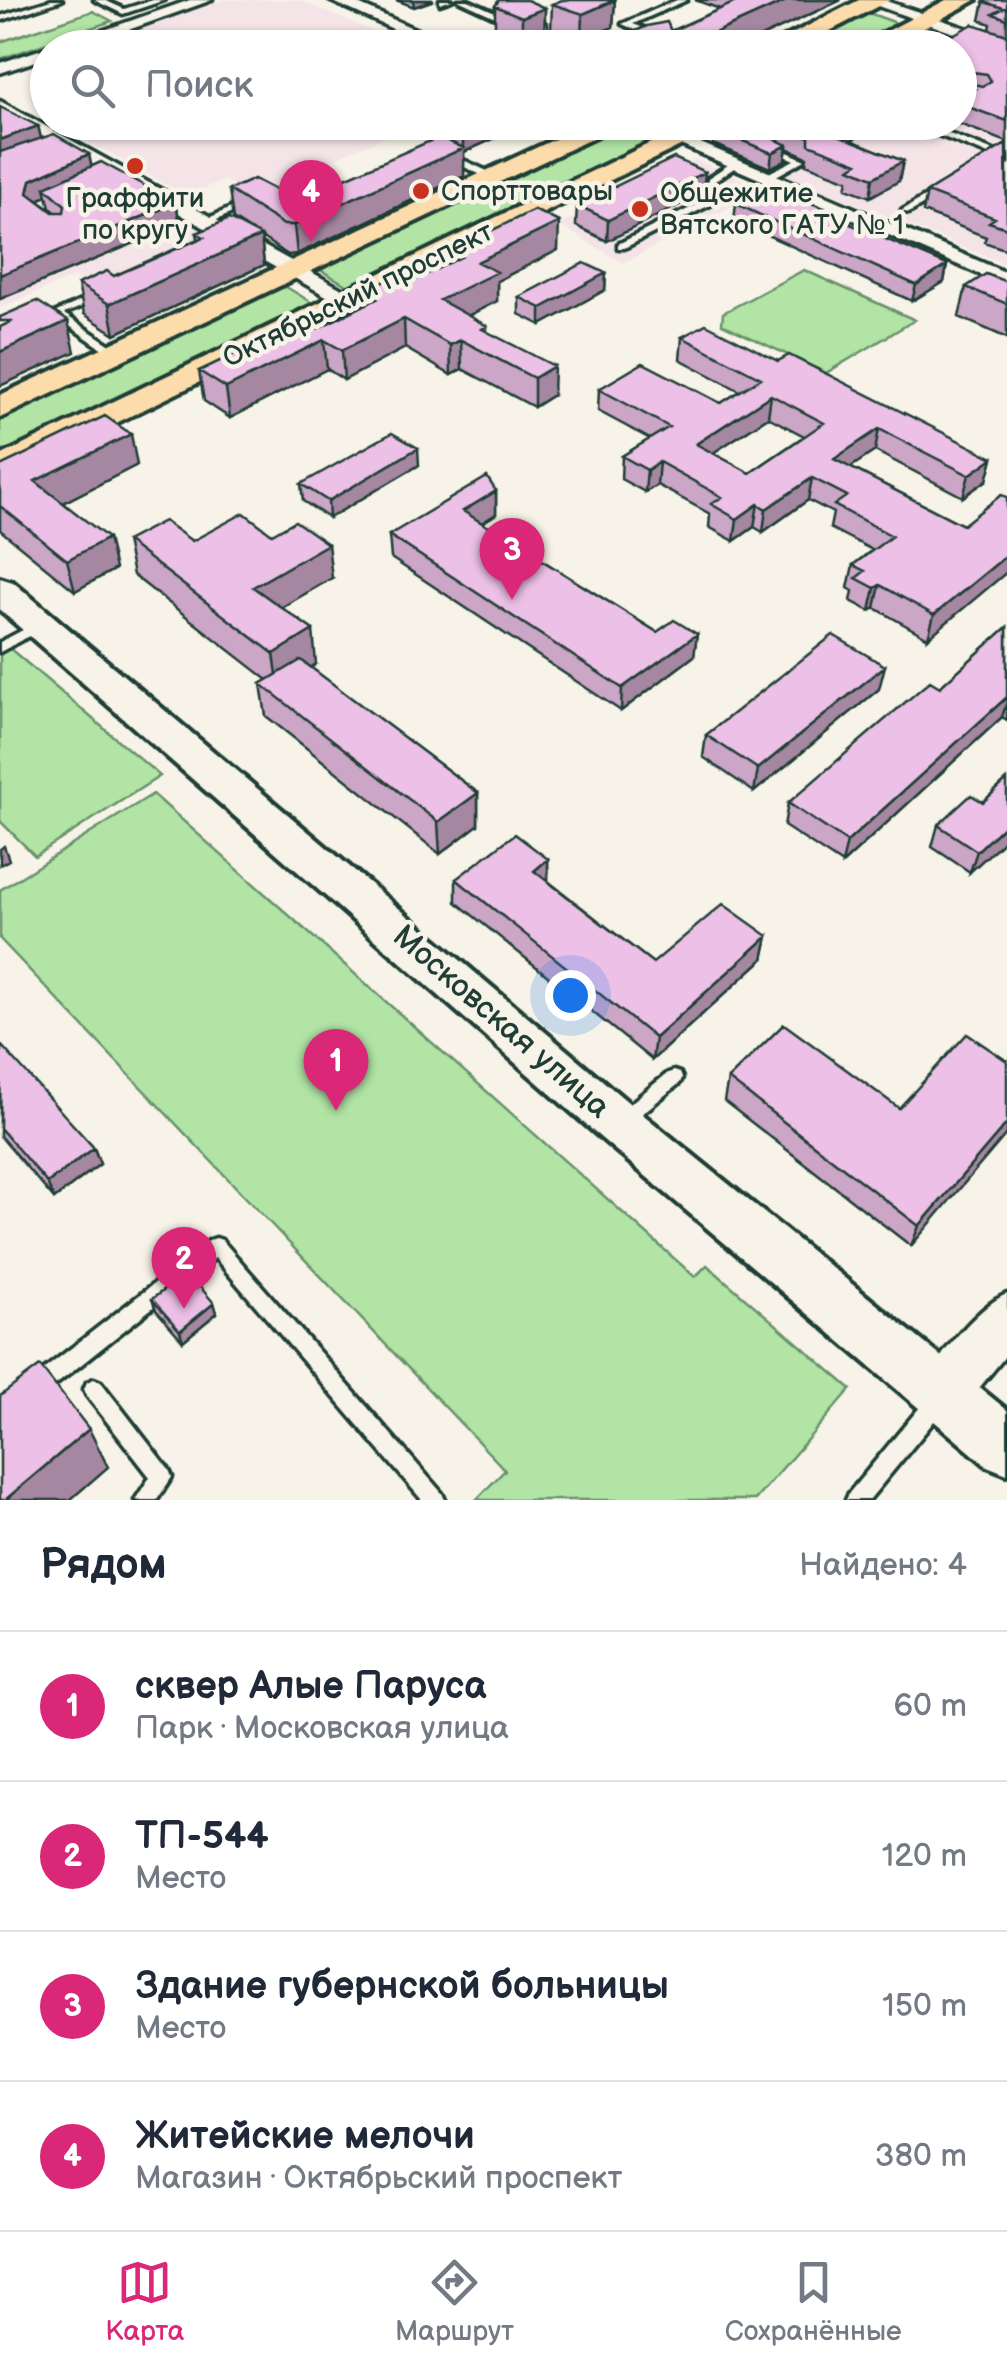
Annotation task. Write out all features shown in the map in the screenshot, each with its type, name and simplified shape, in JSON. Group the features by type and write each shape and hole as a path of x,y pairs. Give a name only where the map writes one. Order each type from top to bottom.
{"main road":[{"path":"903,30 964,0"},
{"path":"814,30 874,1"},
{"name":"Октябрьский проспект","path":"0,408 576,140"},
{"name":"Октябрьский проспект","path":"0,468 678,141"},
{"name":"Московская улица","path":"0,590 618,1122 1007,1446"}],"street":[{"path":"105,30 162,7 205,0"},
{"path":"336,0 407,30"},
{"path":"874,1 957,30"},
{"path":"977,37 1007,47"},
{"path":"0,68 30,58"},
{"path":"0,106 30,127"},
{"path":"49,140 108,175 206,221 227,239 346,299"},
{"path":"678,141 1007,280"},
{"path":"944,1394 1007,1317"}],"lane":[{"path":"0,19 58,0"},
{"path":"98,0 123,12 146,5 162,7"},
{"path":"462,0 533,30"},
{"path":"642,30 626,24 684,0"},
{"path":"766,178 801,160 763,144 771,140"},
{"path":"956,140 1002,157"},
{"path":"429,146 495,178"},
{"path":"428,161 444,154"},
{"path":"982,165 1002,157"},
{"path":"621,246 711,200 711,180 734,164"},
{"path":"906,211 951,184"},
{"path":"206,221 256,199"},
{"path":"42,320 112,290"},
{"path":"57,314 117,354"},
{"path":"0,648 40,625"},
{"path":"618,1122 674,1078"},
{"path":"14,1405 216,1246 435,1500"},
{"path":"94,1389 162,1476 145,1500"},
{"path":"856,1500 944,1394"}],"shaded area":[{"path":"223,0 298,0 370,30 132,30"},
{"path":"977,44 1007,54 1007,265 710,145 720,140 977,140"},
{"path":"0,113 30,130 30,140 49,140 223,236 98,291 74,277 0,308 0,263 88,226 50,203 0,223"},
{"path":"84,140 377,140 250,194 224,180 187,196"},
{"path":"695,159 765,189 623,263 559,225"}],"green space":[{"path":"93,11 112,21 85,30 36,30"},
{"path":"866,12 902,25 892,30 828,30"},
{"path":"30,32 30,49 0,59 0,42"},
{"path":"594,140 648,140 657,144 352,288 315,267"},
{"path":"804,270 915,320 826,373 722,324 723,313"},
{"path":"283,285 316,305 0,456 0,417"},
{"path":"8,647 160,776 35,856 0,821 0,651"},
{"path":"153,794 695,1277 707,1265 851,1389 755,1500 476,1500 505,1470 0,939 0,890"}],"building":[{"path":"499,0 527,0 545,8 522,17 495,6"},
{"path":"562,0 615,0 583,14 552,4"},
{"path":"740,0 788,0 721,30 673,30"},
{"path":"1007,0 1007,19 993,14 1004,8 984,2"},
{"path":"667,22 671,30 638,30 647,26"},
{"path":"973,24 1007,35 1007,121 977,110 977,85 991,81 987,74 977,73 977,30 962,30"},
{"path":"0,107 30,122 30,129 0,140"},
{"path":"36,140 64,140 89,154 31,180 28,193 53,212 64,212 65,205 45,187 101,162 176,203 0,275 0,152"},
{"path":"432,140 446,140 464,148 294,225 284,225 229,190 254,179 295,200"},
{"path":"741,140 777,140 787,145 772,153"},
{"path":"809,140 851,140 903,161 873,178 850,168 858,163 809,144"},
{"path":"1006,144 1007,228 989,222 995,218 927,192"},
{"path":"674,158 705,172 608,220 577,205"},
{"path":"770,187 837,213 831,216 947,265 916,285 736,204"},
{"path":"534,210 559,222 477,262 497,272 440,300 487,326 482,329 554,366 534,378 461,340 450,345 404,319 342,350 324,340 226,388 199,371 301,322 314,330 377,299 364,292 390,279 403,286 461,257 449,251"},
{"path":"229,219 261,236 109,304 78,284 107,271 114,276 204,237 197,233"},
{"path":"584,263 606,273 541,308 519,297"},
{"path":"986,274 1007,282 1007,304 966,287"},
{"path":"37,301 68,321 0,352 0,327 13,321 0,321 0,317"},
{"path":"706,324 778,361 789,355 993,458 969,475 879,429 834,459 963,525 1001,495 1007,497 1007,555 934,615 880,585 875,588 856,578 865,571 853,565 892,536 834,505 847,496 812,478 766,509 758,504 737,519 711,504 722,497 659,462 647,470 622,456 669,427 599,389 643,363 721,403 761,378 682,337","holes":["771,395 824,423 750,473 696,444"]},
{"path":"105,416 131,434 35,481 108,538 67,560 0,506 0,466"},
{"path":"392,433 418,448 328,501 301,484"},
{"path":"487,477 496,491 463,511 657,632 674,620 697,634 622,688 389,535"},
{"path":"244,513 272,534 295,521 328,544 253,587 313,630 274,654 126,541 164,521 192,541"},
{"path":"1007,627 1007,697 847,842 788,803 930,681 940,687"},
{"path":"833,635 885,666 758,769 706,735"},
{"path":"301,660 478,793 438,822 261,684"},
{"path":"1007,780 1007,823 977,851 938,825 971,795 983,802"},
{"path":"515,834 548,859 534,871 653,963 723,904 768,936 655,1038 456,879"},
{"path":"784,1024 899,1108 967,1034 1007,1061 1007,1123 919,1226 728,1079"},
{"path":"1,1045 94,1148 47,1183 0,1128"},
{"path":"187,1272 214,1303 180,1331 152,1299"},
{"path":"40,1366 89,1429 5,1500 0,1500 0,1396"}],"place":[{"name":"Граффити по кругу","path":"135,166"},
{"name":"Спорттовары","path":"421,191"},
{"name":"Общежитие Вятского ГАТУ № 1","path":"640,209"},
{"name":"Житейские мелочи","path":"311,242"},
{"name":"Здание губернской больницы","path":"512,600"},
{"name":"сквер Алые Паруса","path":"336,1111"},
{"name":"ТП-544","path":"184,1309"}]}
